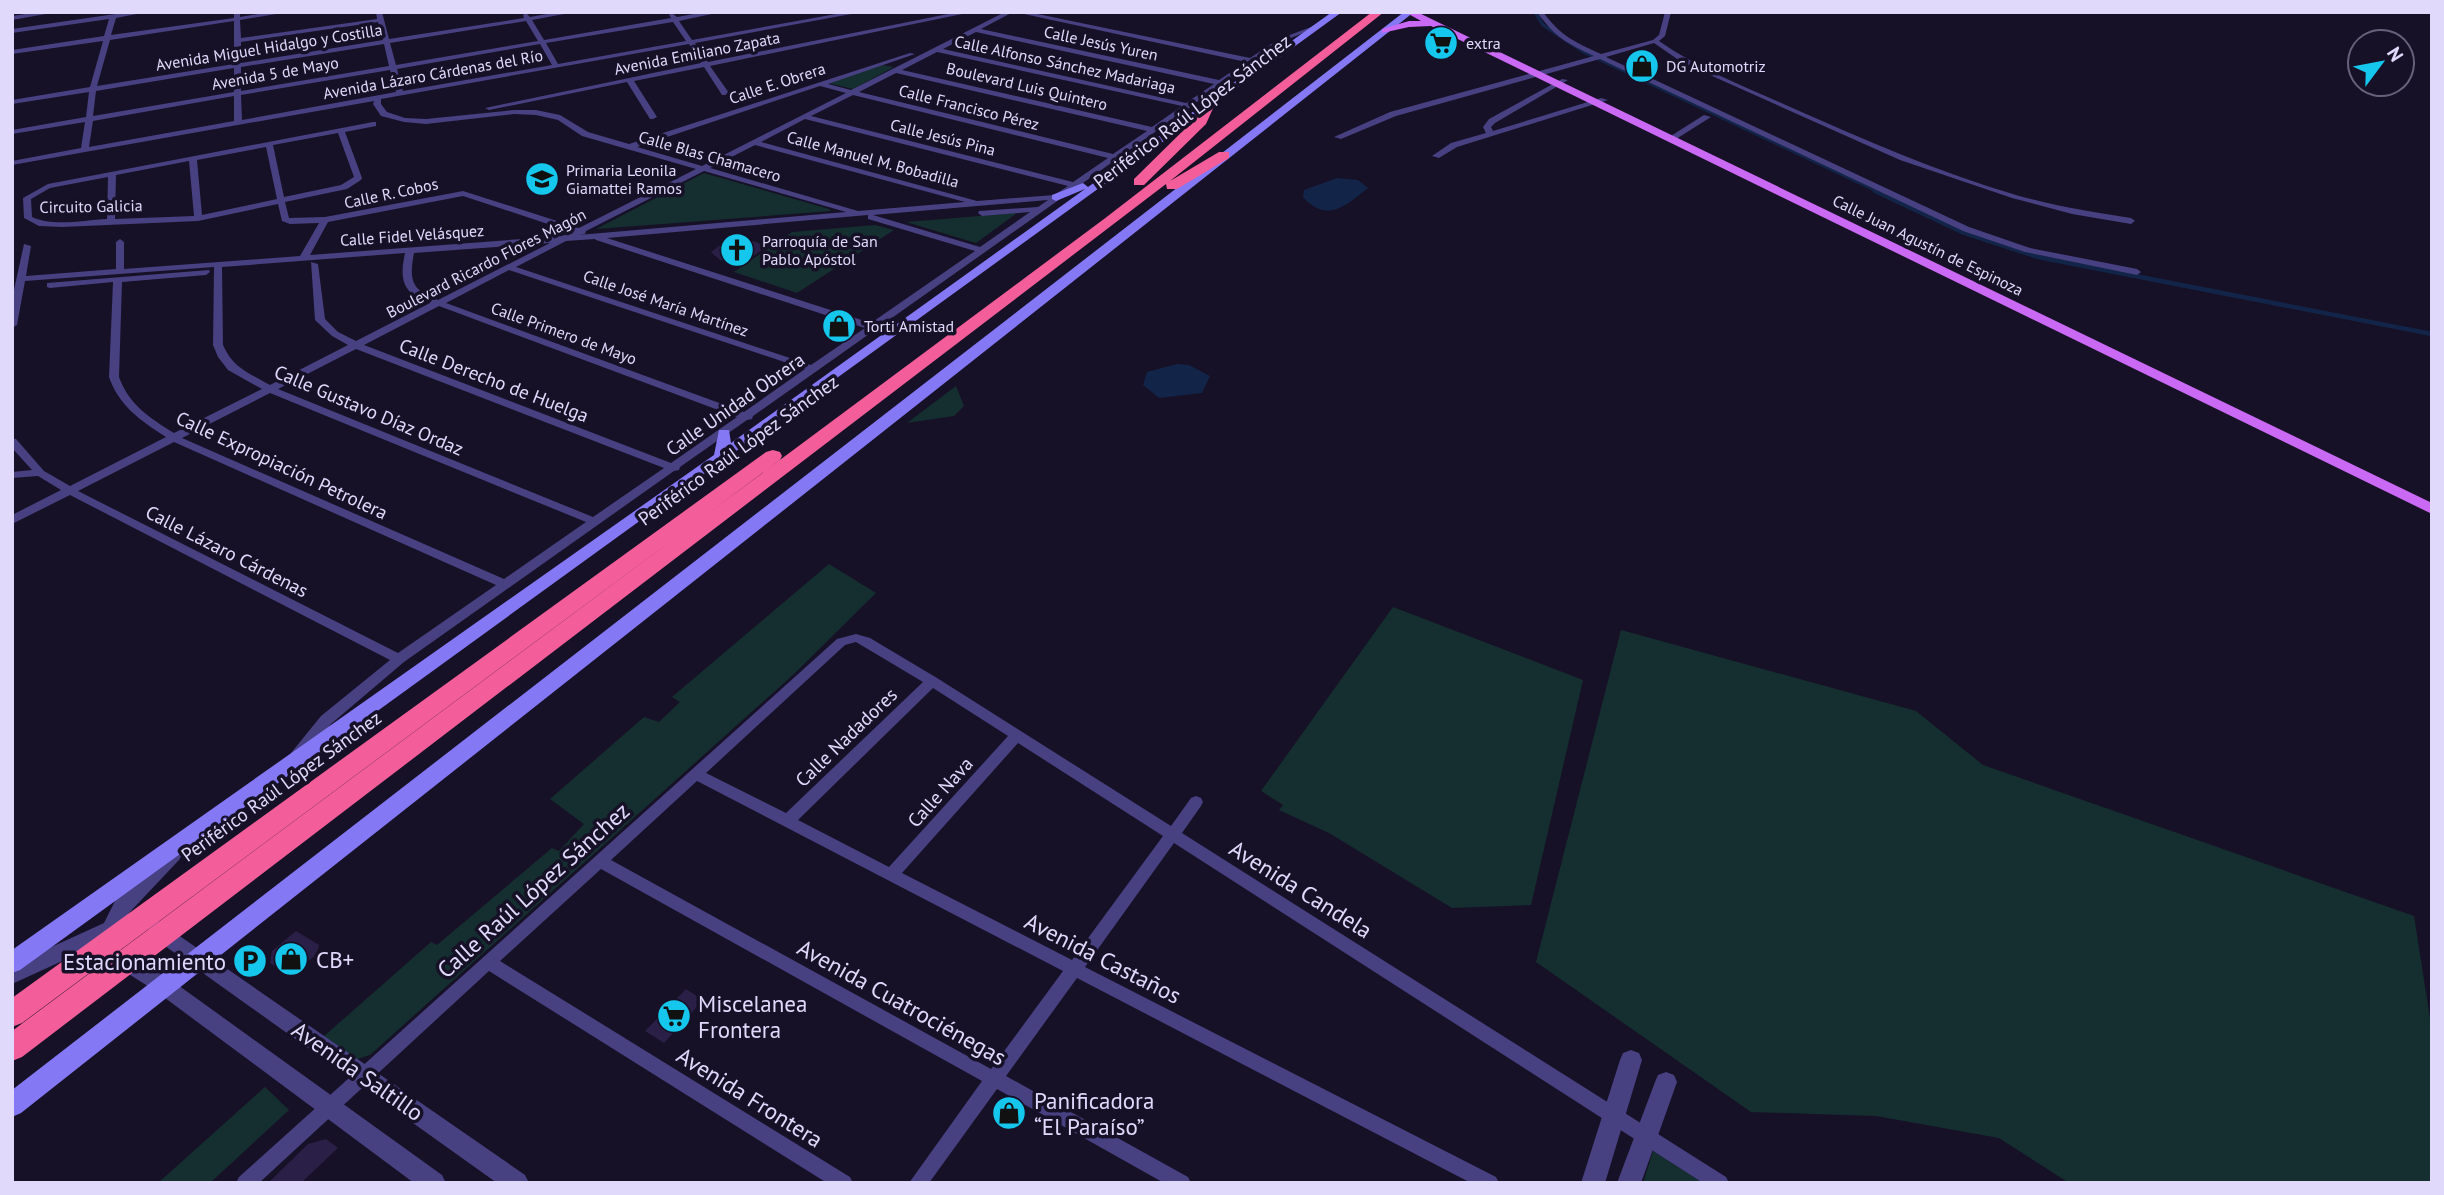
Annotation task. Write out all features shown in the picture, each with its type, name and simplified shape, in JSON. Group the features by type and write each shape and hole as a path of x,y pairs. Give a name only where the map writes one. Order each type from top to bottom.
{"highway":[{"name":"Periférico Raúl López Sánchez","path":"12,1014 610,585 1109,222 1233,116 1365,12"},
{"name":"Periférico Raúl López Sánchez","path":"12,1048 792,442 1139,182 1380,12"},
{"path":"1139,182 1201,121 1209,104"},
{"path":"1109,222 1224,155"}],"main road":[{"path":"1336,14 1350,12"},
{"path":"1380,12 1391,18 1389,28"},
{"path":"12,1105 1409,12"},
{"name":"Calle Juan Agustín de Espinoza","path":"1409,12 1561,82 2432,509"},
{"name":"Calle Juan Agustín de Espinoza","path":"1424,12 1540,72"},
{"name":"Periférico Raúl López Sánchez","path":"12,963 722,457 1120,161 1209,104 1336,14"},
{"path":"1389,28 1416,23 1437,26"},
{"name":"Calle Juan Agustín de Espinoza","path":"1674,137 2432,499"},
{"path":"1056,197 1120,161"},
{"path":"722,457 724,433"}],"street":[{"path":"12,18 54,12"},
{"path":"12,32 144,12"},
{"path":"12,52 237,16 285,12"},
{"name":"Avenida Miguel Hidalgo y Costilla","path":"12,102 387,42 526,16 572,12"},
{"path":"670,12 725,93"},
{"name":"Avenida 5 de Mayo","path":"12,132 718,12"},
{"name":"Avenida Lázaro Cárdenas del Río","path":"12,163 859,12"},
{"name":"Avenida Emiliano Zapata","path":"429,120 970,12"},
{"name":"Boulevard Ricardo Flores Magón","path":"12,520 1010,12"},
{"path":"1017,12 1253,61"},
{"path":"1539,12 1555,32 1596,55 1966,229 2028,250 2137,272"},
{"path":"1338,137 1393,114 1596,55 1655,41 1662,36 1668,12"},
{"path":"237,16 237,123"},
{"path":"237,41 380,16 400,94"},
{"path":"526,16 556,66"},
{"path":"85,150 93,89 113,17"},
{"name":"Calle Unidad Obrera","path":"291,763 326,720 399,659 748,417 1056,197 1120,161 1154,130 1289,36 1321,25"},
{"name":"Calle Jesús Yuren","path":"975,30 1221,83"},
{"path":"1655,41 1685,62 1944,174 2018,199 2131,221"},
{"name":"Calle E. Obrera","path":"629,147 818,84 934,49"},
{"name":"Calle Alfonso Sánchez Madariaga","path":"934,49 1190,106"},
{"name":"Boulevard Luis Quintero","path":"894,70 1154,130"},
{"path":"630,81 653,117"},
{"path":"1490,132 1487,127 1492,121 1561,82"},
{"name":"Calle Francisco Pérez","path":"818,84 1120,161"},
{"path":"378,98 380,110 390,117 429,120"},
{"path":"1436,156 1454,145 1490,132 1600,101"},
{"name":"Calle Blas Chamacero","path":"429,120 502,114 547,115 559,118 585,134 981,250"},
{"name":"Calle Jesús Pina","path":"804,117 1074,185"},
{"path":"1674,137 1707,117"},
{"name":"Circuito Galicia","path":"341,130 358,178 354,183 198,218 62,224 31,221 27,198 35,191 48,186 193,159 341,130 373,124"},
{"name":"Calle Manuel M. Bobadilla","path":"754,142 984,204"},
{"path":"269,144 280,201"},
{"path":"193,159 198,218"},
{"path":"111,222 112,174"},
{"name":"Calle R. Cobos","path":"280,201 285,219 324,220 463,193 578,231"},
{"name":"Calle Fidel Velásquez","path":"217,267 314,264 592,236 1056,197"},
{"name":"Calle Fidel Velásquez","path":"19,283 304,257 551,245 1040,209"},
{"name":"Calle R. Cobos","path":"304,257 324,220"},
{"path":"578,231 872,327"},
{"path":"119,275 120,242"},
{"path":"12,325 27,246"},
{"name":"Calle Primero de Mayo","path":"409,253 407,284 419,296 748,417"},
{"name":"Calle Derecho de Huelga","path":"314,264 320,320 335,334 356,345 674,468"},
{"name":"Calle Gustavo Díaz Ordaz","path":"217,267 218,345 232,368 270,389 595,522"},
{"name":"Calle José María Martínez","path":"508,267 814,369"},
{"name":"Calle Expropiación Petrolera","path":"119,275 114,377 118,392 128,405 174,438 505,584"},
{"name":"Calle Lázaro Cárdenas","path":"12,441 40,472 70,491 399,659"},
{"path":"12,475 40,472"},
{"name":"Avenida Candela","path":"856,638 866,640 932,681 1171,836 1720,1183"},
{"name":"Calle Raúl López Sánchez","path":"245,1183 841,642 856,638"},
{"name":"Calle Nadadores","path":"787,821 932,681"},
{"name":"Calle Nava","path":"891,875 1017,736"},
{"name":"Avenida Castaños","path":"696,774 1490,1183"},
{"path":"918,1183 1196,802"},
{"name":"Periférico Raúl López Sánchez","path":"110,929 122,907 193,833"},
{"name":"Avenida Cuatrociénegas","path":"600,860 1182,1183"},
{"path":"12,975 110,929 145,921 199,958"},
{"path":"110,929 107,950 164,986 434,1183"},
{"name":"Avenida Saltillo","path":"199,958 517,1183"},
{"name":"Avenida Frontera","path":"488,962 844,1183"},
{"path":"1592,1183 1631,1059"},
{"path":"1629,1183 1666,1082"}],"green space":[{"path":"882,65 894,67 853,89 828,83"},
{"path":"704,173 829,209 831,211 596,229"},
{"path":"1017,213 976,243 906,222"},
{"path":"875,225 894,230 797,293 734,272 792,232"},
{"path":"956,386 964,406 954,416 907,423"},
{"path":"829,564 876,593 795,673 370,1055 357,1059 323,1037 431,942 437,945 552,848 559,851 584,824 550,799 644,717 659,722 680,702 672,697"},
{"path":"1393,607 1583,680 1531,905 1452,908 1329,833 1279,810 1283,805 1261,791"},
{"path":"1621,630 1916,711 1983,765 2414,916 2432,1031 2432,1183 2069,1183 1999,1138 1876,1116 1751,1112 1536,962"},
{"path":"265,1087 289,1110 210,1183 158,1183"},
{"path":"1653,1151 1703,1183 1643,1183"}],"water":[{"path":"1337,178 1358,180 1368,188 1337,209 1320,209 1303,197 1304,190"},
{"path":"1177,364 1189,365 1210,376 1202,393 1159,398 1143,385 1147,372"}],"building":[{"name":"Parroquía de San Pablo Apóstol","path":"747,239 767,246 752,257 736,262 720,260 711,252 723,243"},
{"name":"CB+","path":"296,931 319,945 317,954 290,976 270,963 272,951"},
{"name":"Miscelanea Frontera","path":"686,989 703,1000 664,1043 645,1031"},
{"name":"Panificadora “El Paraíso”","path":"1003,1100 1024,1112 1016,1125 994,1113"},
{"path":"326,1139 338,1148 301,1183 268,1183 308,1144"}],"waterway":[{"path":"1535,12 1543,25 1584,52 1879,192"},
{"path":"1875,191 1962,232 2038,257 2432,334"}],"place":[{"name":"extra","path":"1441,43"},
{"name":"DG Automotriz","path":"1642,66"},
{"name":"Primaria Leonila Giamattei Ramos","path":"542,179"},
{"name":"Parroquía de San Pablo Apóstol","path":"737,250"},
{"name":"Torti Amistad","path":"839,326"},
{"name":"CB+","path":"291,959"},
{"name":"Estacionamiento","path":"250,961"},
{"name":"Miscelanea Frontera","path":"674,1016"},
{"name":"Panificadora “El Paraíso”","path":"1009,1113"}]}
